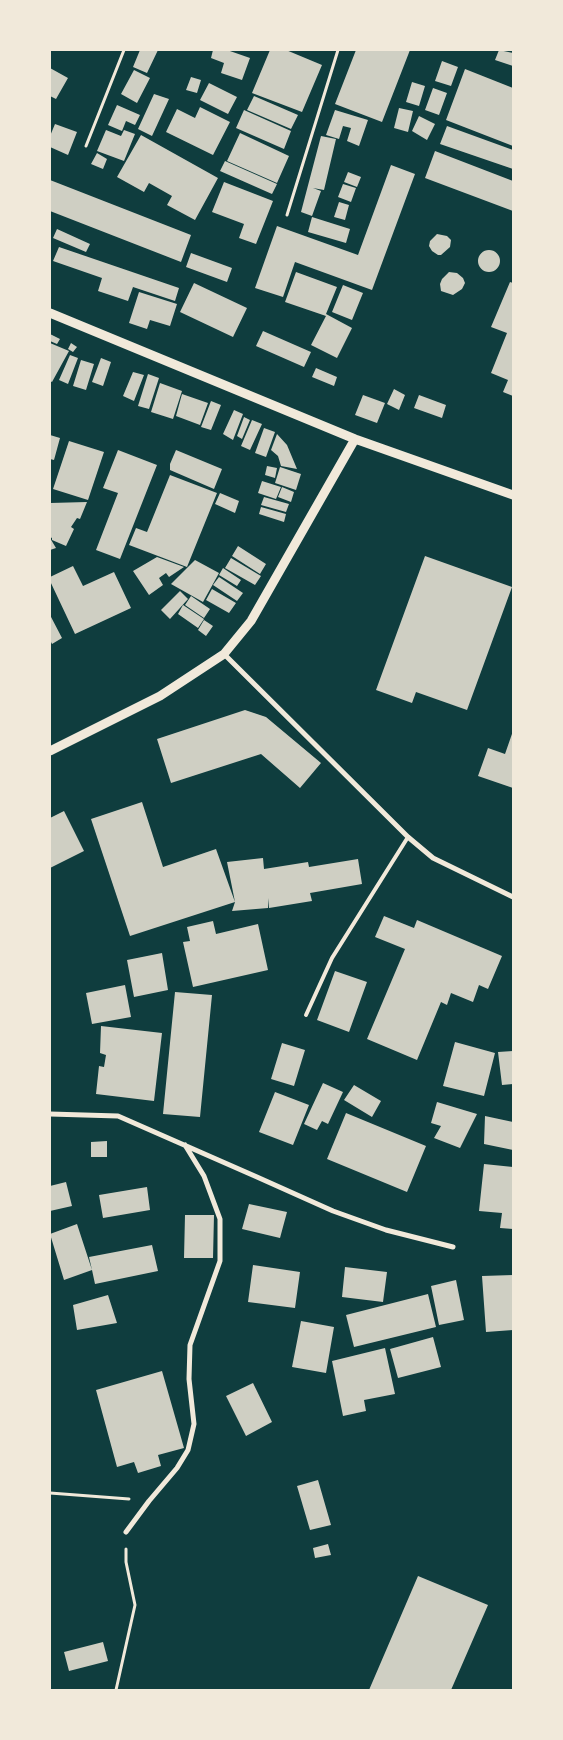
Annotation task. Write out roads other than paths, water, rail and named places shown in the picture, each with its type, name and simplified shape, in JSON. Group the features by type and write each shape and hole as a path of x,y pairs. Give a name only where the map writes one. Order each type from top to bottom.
{"street":[{"path":"50,313 355,438 513,495"},
{"path":"50,751 160,696 224,654 251,622 355,438"},
{"path":"224,654 408,837 433,858 513,897"},
{"path":"50,1114 118,1116 333,1212 386,1230 453,1247"},
{"path":"126,1532 177,1468 188,1450 194,1424 189,1380 190,1345 220,1261 220,1219 204,1176 184,1145"}],"lane":[{"path":"306,1015 332,958 408,837"}]}
